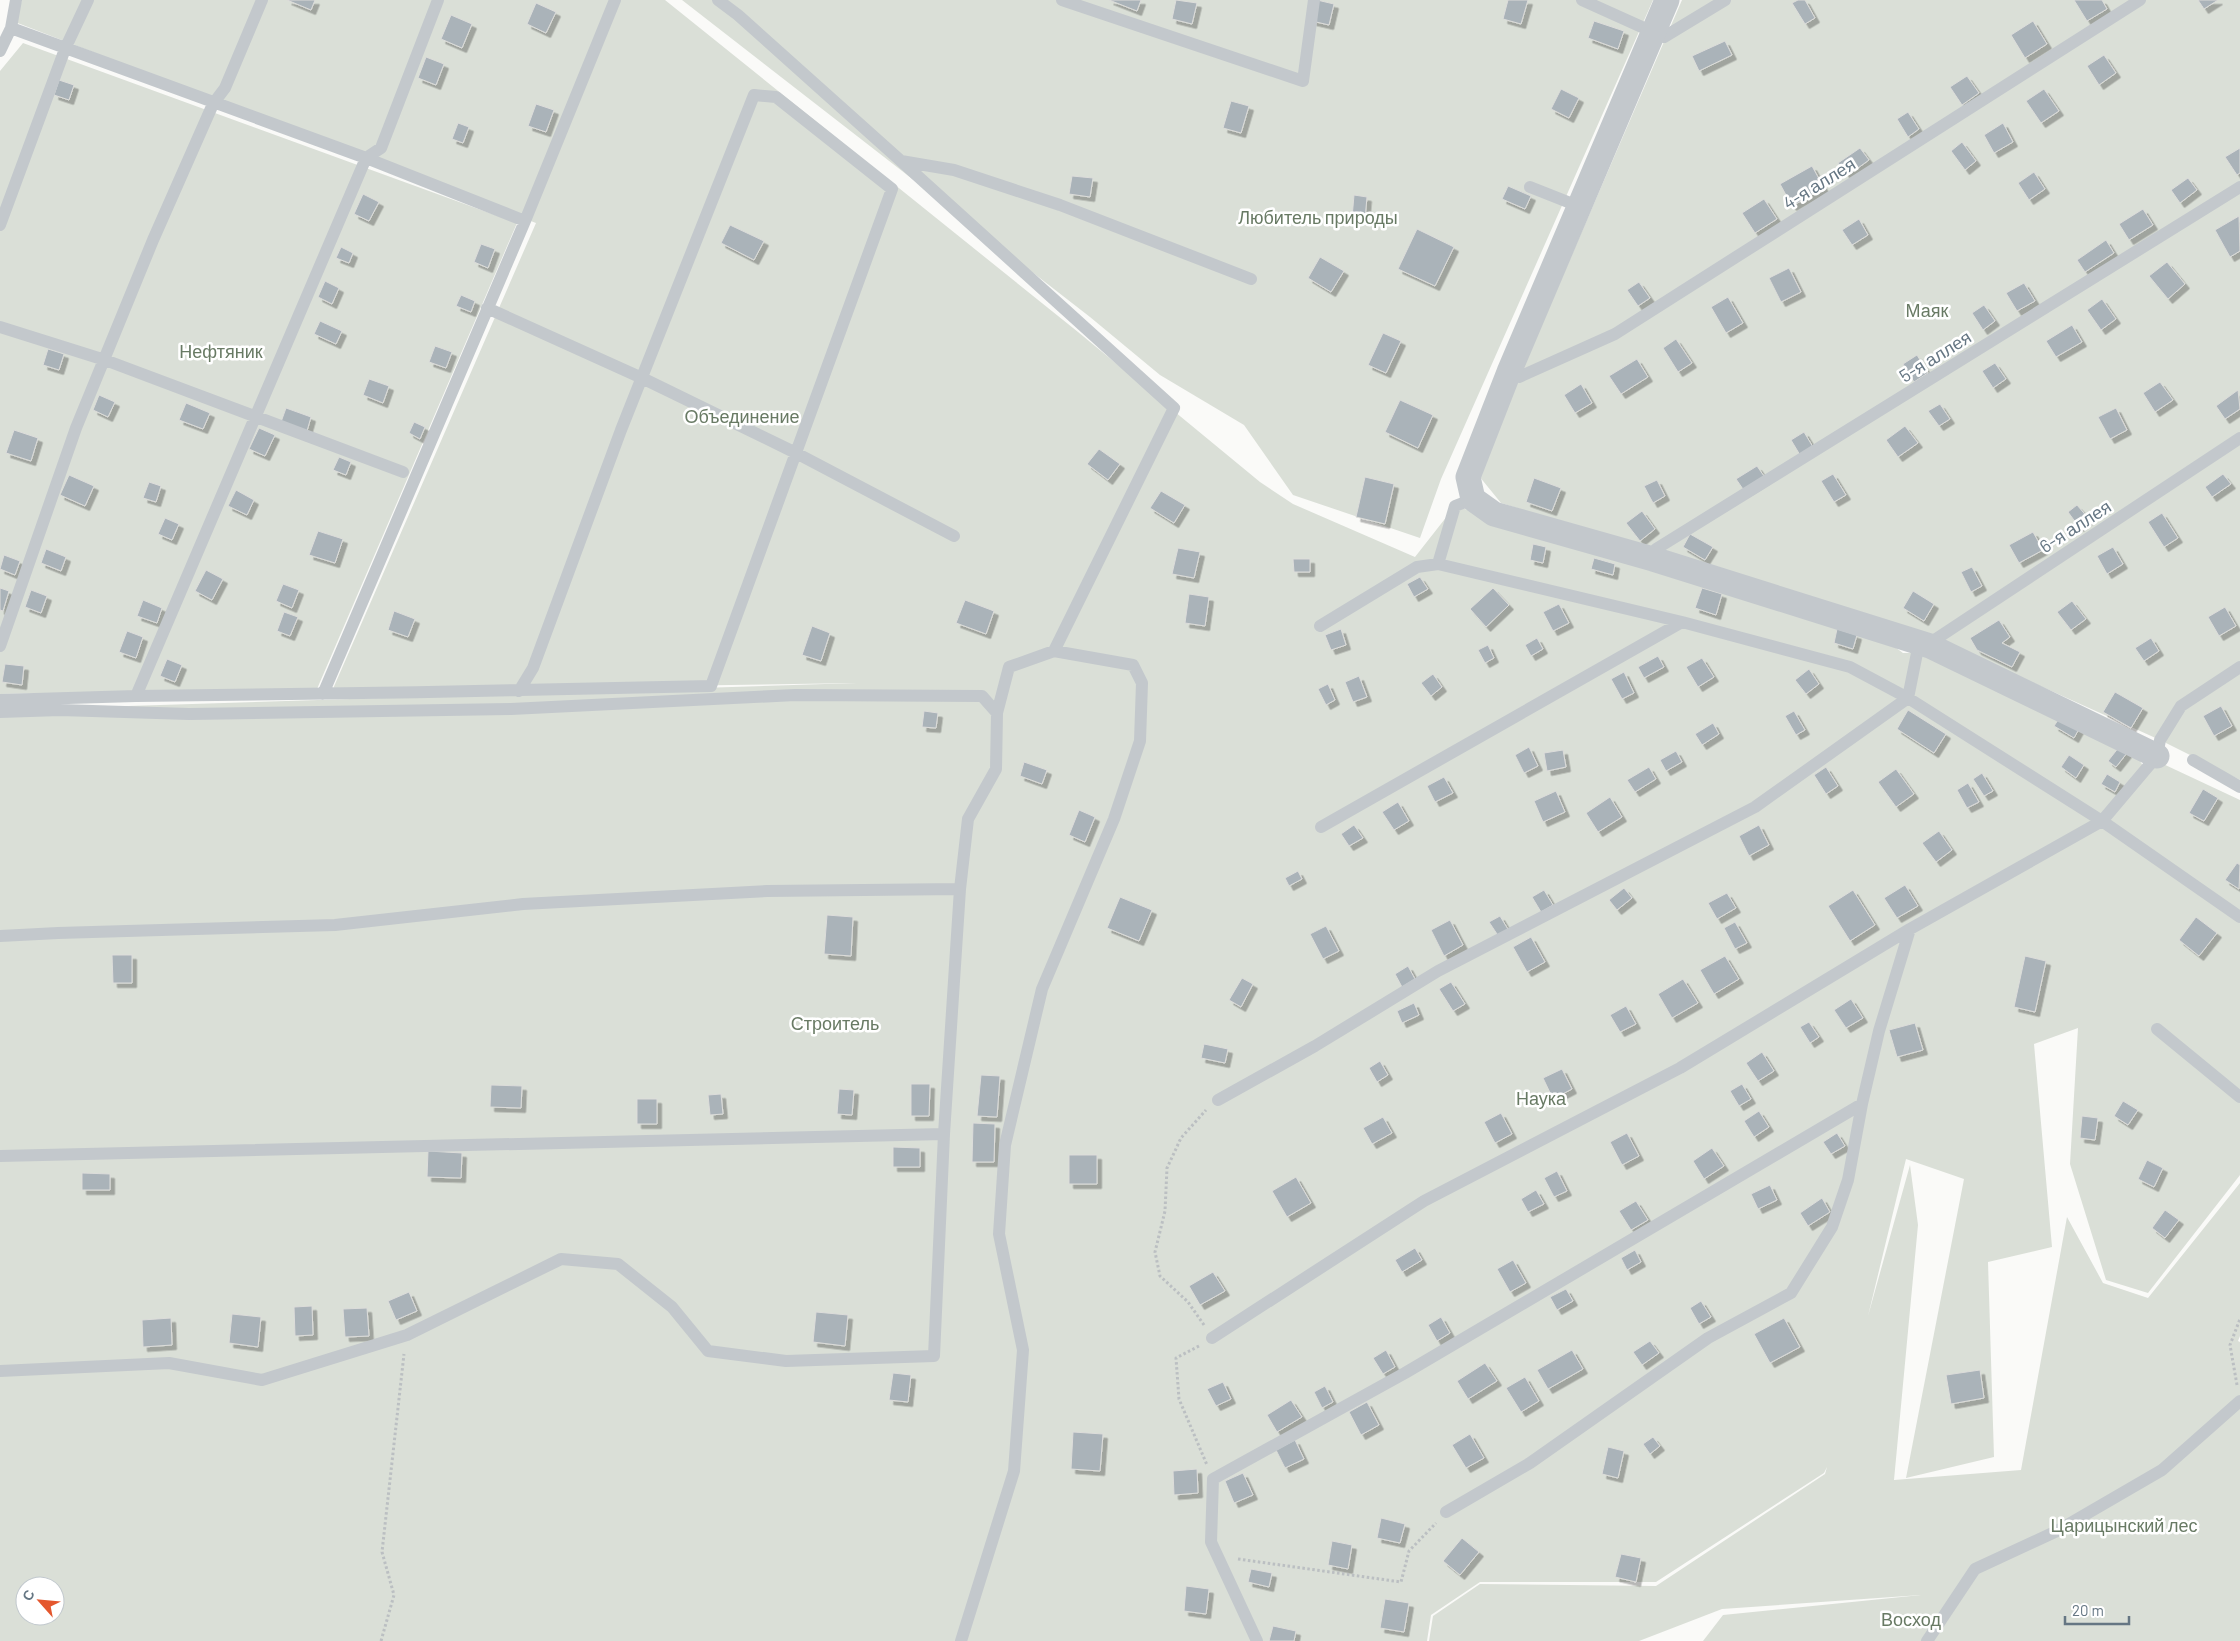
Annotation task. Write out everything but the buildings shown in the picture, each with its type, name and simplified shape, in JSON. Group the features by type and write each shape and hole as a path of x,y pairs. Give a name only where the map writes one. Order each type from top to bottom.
{"street":[{"path":"1667,0 1578,206 1509,372 1468,477 1473,499 1494,514 1653,558 1922,644 2157,756"}],"lane":[{"path":"0,51 10,28 16,0"},
{"path":"0,225 66,49 88,0"},
{"path":"0,646 76,428 153,240 213,104 225,88 262,0"},
{"path":"136,696 366,158 381,148 438,0"},
{"path":"323,694 525,221 615,0"},
{"path":"718,0 738,15 1174,408 1054,651"},
{"path":"1062,0 1303,81 1314,0"},
{"path":"1582,0 1653,30 1664,37 1725,0"},
{"name":"4-я аллея","path":"1509,372 1519,377 1615,334 2140,0"},
{"path":"10,28 213,104 366,158 525,221"},
{"path":"0,700 136,696 519,691 711,686 892,189 776,97 754,95 578,542 534,668 519,691"},
{"path":"901,161 954,170 1033,196 1251,279"},
{"path":"1530,187 1578,206"},
{"name":"5-я аллея","path":"1653,558 1656,549 2240,187"},
{"path":"487,308 642,378 796,453 954,536"},
{"path":"0,327 105,360 403,472"},
{"name":"6-я аллея","path":"1922,644 1936,639 2240,438"},
{"path":"1438,564 1455,506 1473,499"},
{"path":"1320,626 1417,567 1438,564 1682,622 1850,667 1908,698 2102,821 2240,917"},
{"path":"1321,827 1682,622"},
{"path":"1218,1100 1315,1046 1438,971 1755,807 1908,698 1917,653 1922,644"},
{"path":"0,1371 169,1363 262,1380 406,1335 561,1259 618,1264 672,1307 708,1351 786,1361 934,1356 944,1134 960,889 968,819 996,769 997,713 1009,667 1054,651 1133,665 1142,683 1140,741 1114,819 1042,989 1005,1145 998,1234 1023,1350 1014,1471 962,1641"},
{"path":"1212,1338 1424,1201 1680,1068 1910,929 2102,821 2157,756 2160,740 2181,706 2240,667"},
{"path":"0,712 60,710 189,714 511,709 795,695 982,696 997,713"},
{"path":"2193,760 2240,787"},
{"path":"0,936 68,932 335,925 523,904 767,892 960,889"},
{"path":"1446,1512 1530,1463 1708,1338 1790,1293 1832,1227 1848,1180 1862,1104 1880,1031 1910,929"},
{"path":"2157,1029 2240,1097"},
{"path":"1257,1641 1211,1542 1213,1479 1406,1372 1862,1104"},
{"path":"0,1156 944,1134"},
{"path":"1927,1641 1975,1569 2058,1531 2162,1470 2239,1401"}],"path":[{"path":"1213,1479 1199,1441 1179,1399 1176,1358 1212,1338 1188,1302 1160,1276 1155,1252 1165,1212 1167,1168 1181,1138 1201,1115 1218,1100"},
{"path":"2239,1401 2230,1345 2240,1320"},
{"path":"381,1641 394,1594 382,1552 406,1335"},
{"path":"1217,1556 1401,1582 1409,1552 1446,1512"}],"green space":[{"path":"22,0 665,0 1078,332 1260,482 1293,504 1415,557 1455,506 1884,639 1903,653 1917,653 2131,747 2145,769 2161,763 2240,800 2240,1175 2148,1293 2106,1280 2070,1164 2078,1028 2034,1044 2052,1247 1988,1262 1994,1457 1906,1478 1964,1179 1906,1159 1868,1316 1910,1165 1918,1225 1894,1480 2021,1470 2067,1217 2103,1283 2148,1298 2240,1183 2240,1336 2238,1341 2240,1342 2240,1641 1703,1641 1723,1615 1921,1595 1722,1609 1639,1641 1429,1641 1433,1616 1480,1584 1656,1586 1825,1474 1827,1467 1824,1473 1656,1582 1480,1582 1431,1615 1427,1641 0,1641 0,710 857,683 332,691 536,223 15,22"},
{"name":"Любитель природы","path":"682,0 1653,0 1441,479 1420,538 1293,495 1244,425 1160,375 1090,317"},
{"name":"Маяк","path":"1682,0 2240,0 2240,780 2160,740 1936,639 1501,503 1479,476 1519,377"},
{"name":"Нефтяник","path":"23,43 517,223 317,689 0,694 0,71"}],"park label":[{"name":"Объединение","path":"742,416"},
{"name":"Строитель","path":"835,1023"},
{"name":"Наука","path":"1541,1098"},
{"name":"Царицынский лес","path":"2124,1525"},
{"name":"Восход","path":"1911,1619"}]}
